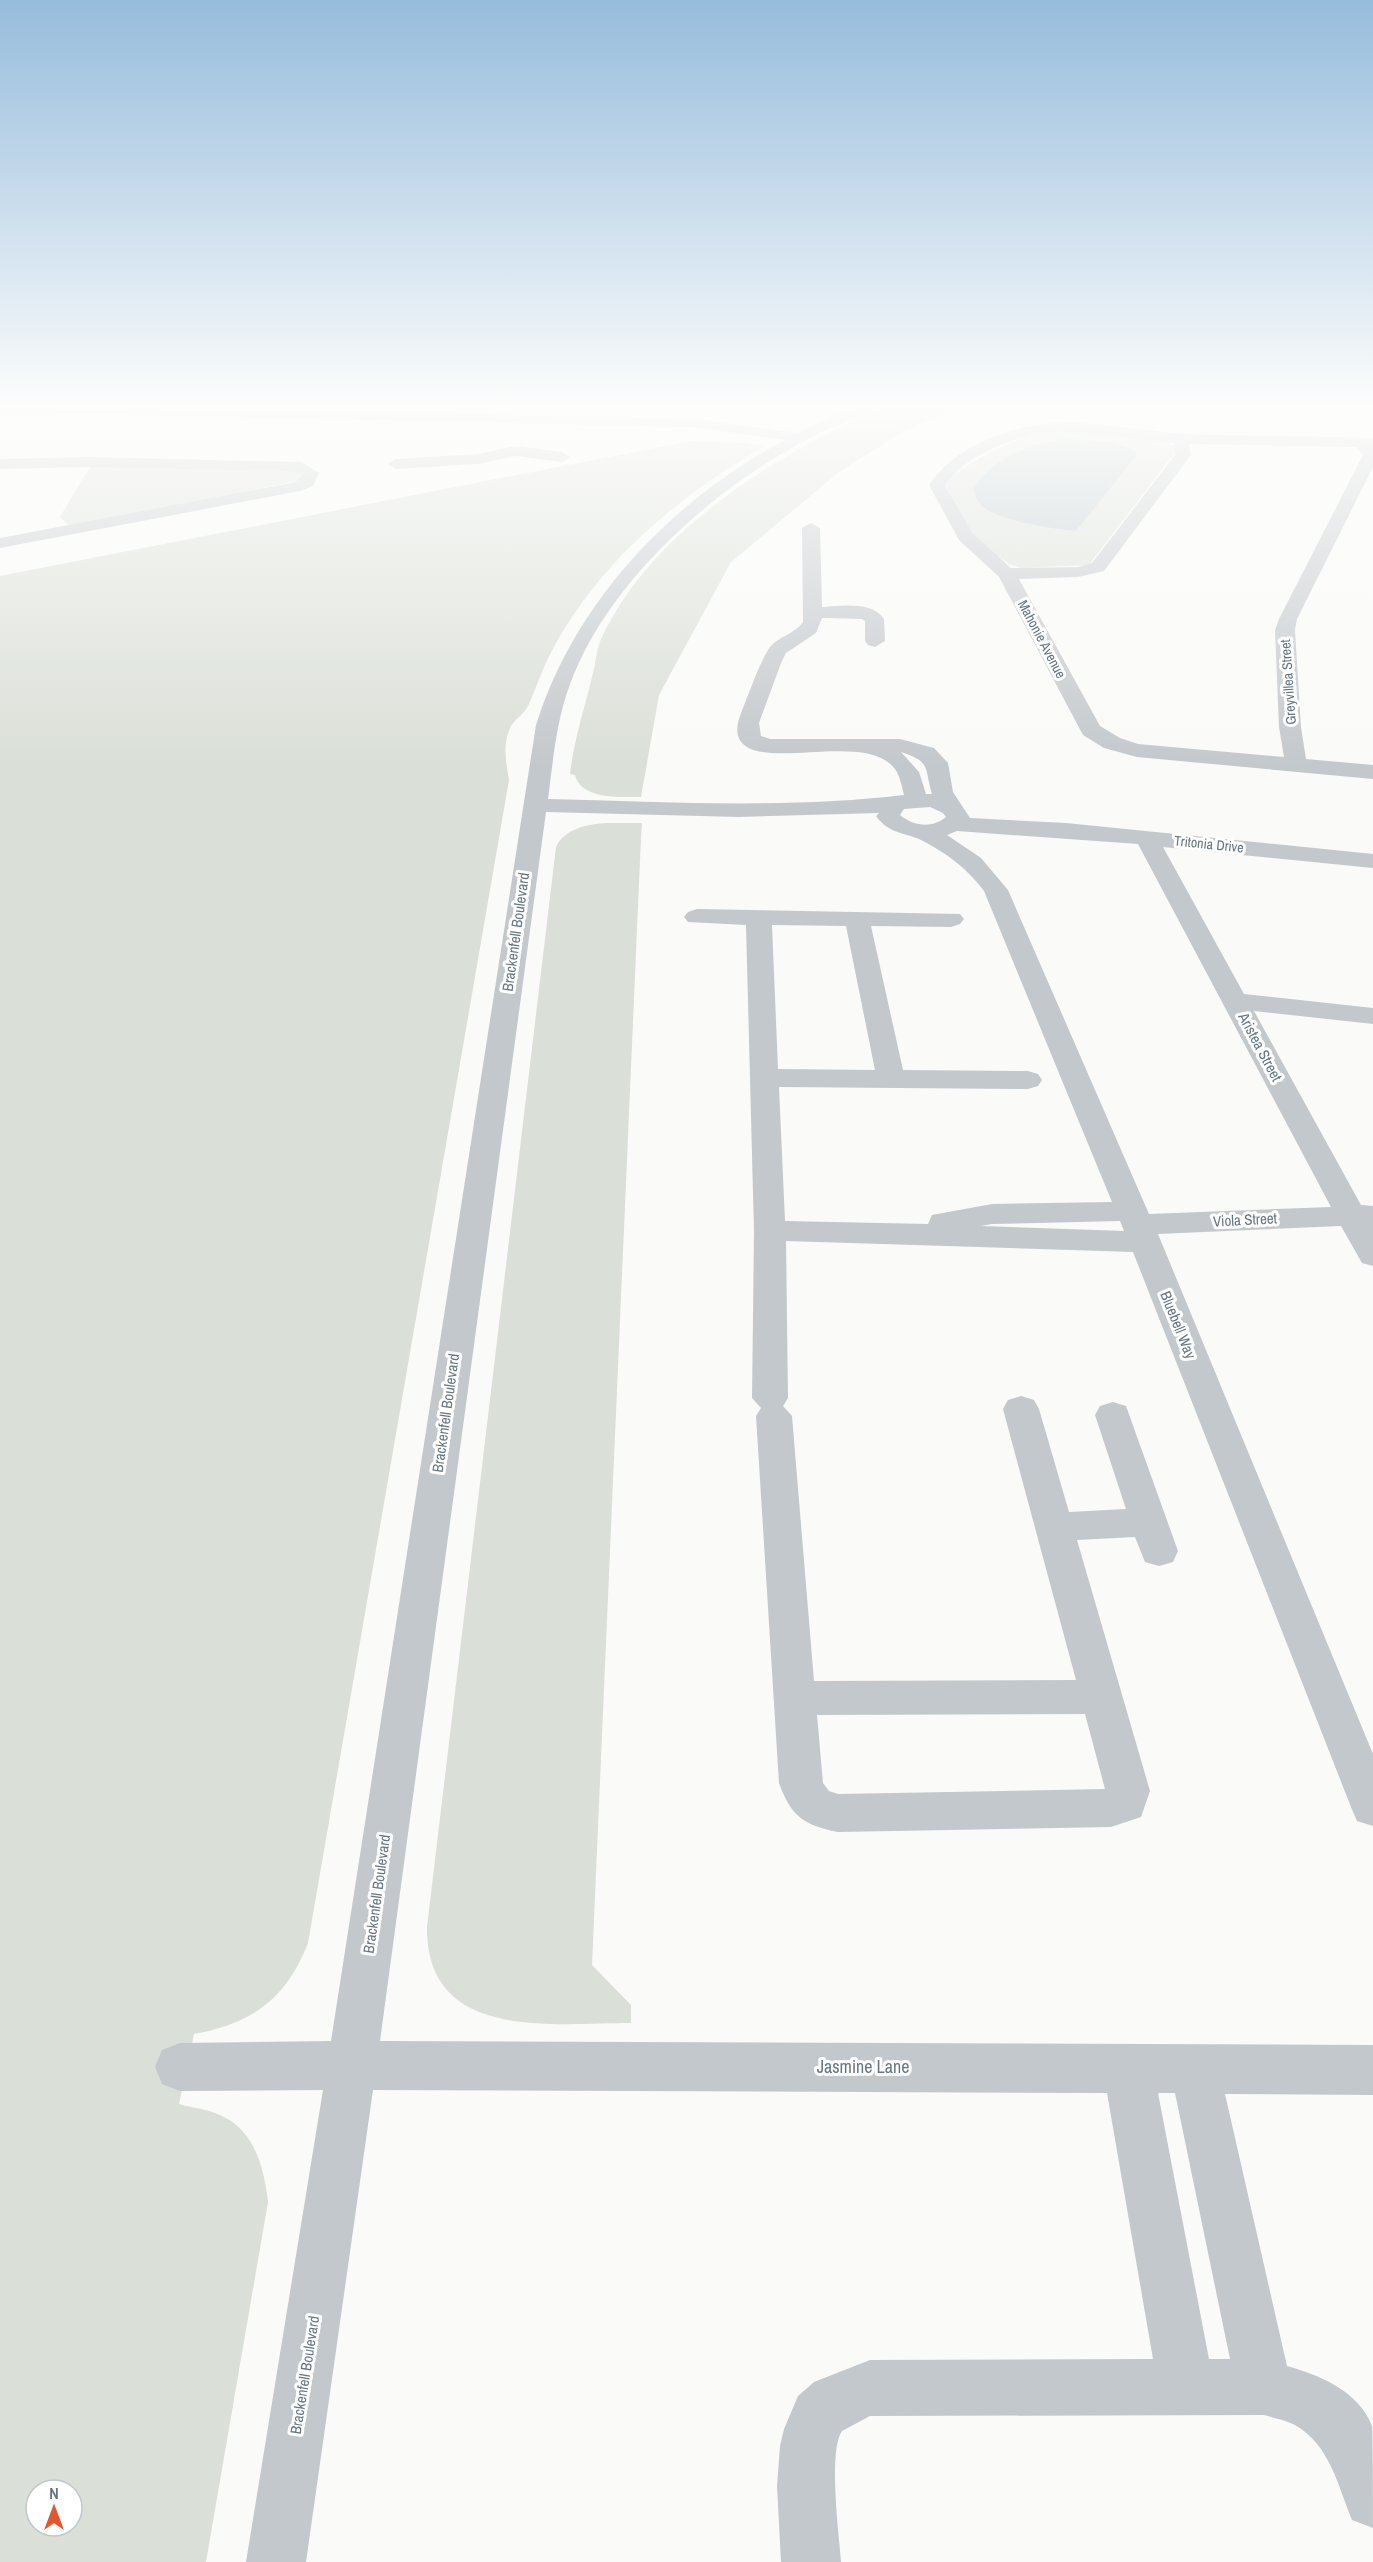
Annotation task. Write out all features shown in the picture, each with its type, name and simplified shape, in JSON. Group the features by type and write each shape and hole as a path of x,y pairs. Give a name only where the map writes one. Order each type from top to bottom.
{"street":[{"path":"0,543 87,527"},
{"name":"Brackenfell Boulevard","path":"276,2562 352,2065 547,725 562,679 598,612 619,582 641,557 675,527"},
{"name":"Mahonie Avenue","path":"959,527 964,536 1007,574 1091,730 1102,739 1137,750 1373,772"},
{"path":"1007,574 1078,572 1098,567 1129,527"},
{"name":"Greyvillea Street","path":"1296,764 1290,727 1285,630 1336,527"},
{"path":"812,528 815,614 809,629 778,650 771,663 748,723 751,740 768,746 900,745 916,749 933,758 937,763 942,792 958,832"},
{"path":"815,614 856,613 872,616 875,619 875,641"},
{"path":"869,747 890,755 904,764 910,774 904,811"},
{"name":"Tritonia Drive","path":"904,811 928,800 958,832 1055,829 1373,861"},
{"path":"534,806 904,811 924,832 958,832 989,840 1017,831 1055,829"},
{"name":"Bluebell Way","path":"958,832 996,890 1138,1226 1373,1807"},
{"name":"Aristea Street","path":"1146,838 1234,1001 1362,1215 1373,1257"},
{"path":"697,917 951,919"},
{"path":"759,918 770,1231 772,1407 801,1783 807,1800 818,1810 838,1813 1111,1808 1125,1803 1128,1791 1021,1409"},
{"path":"856,919 891,1079"},
{"path":"1234,1001 1373,1016"},
{"path":"764,1078 1028,1080"},
{"name":"Viola Street","path":"770,1231 903,1231 998,1238 1138,1226 1362,1215"},
{"path":"1055,1527 1154,1537 1113,1416"},
{"path":"795,1698 1103,1697"},
{"name":"Jasmine Lane","path":"180,2067 352,2065 1373,2070"},
{"path":"1128,2069 1186,2387"},
{"path":"1196,2069 1264,2387"},
{"path":"811,2562 806,2457 818,2416 844,2397 870,2388 1264,2387 1313,2404 1336,2424 1362,2463 1373,2499"}],"shaded area":[{"path":"253,527 651,527 619,558 573,615 550,654 528,706 513,723 506,740 509,780 308,1943 289,1979 278,1994 265,2005 234,2023 194,2034 179,2104 220,2115 242,2130 256,2151 264,2176 268,2202 206,2562 0,2562 0,576"},
{"path":"689,527 774,527 731,562 659,695 641,797 593,793 579,783 575,775 570,774 600,642 624,598 653,562"},
{"path":"967,527 1051,527 1076,531 1080,527 1118,527 1089,565 1021,568 1009,564 974,539"},
{"path":"1045,527 1080,527 1076,531"},
{"path":"642,823 592,1965 631,2005 631,2023 531,2023 499,2018 470,2008 447,1991 432,1964 427,1927 556,847 571,831 593,824"}]}
